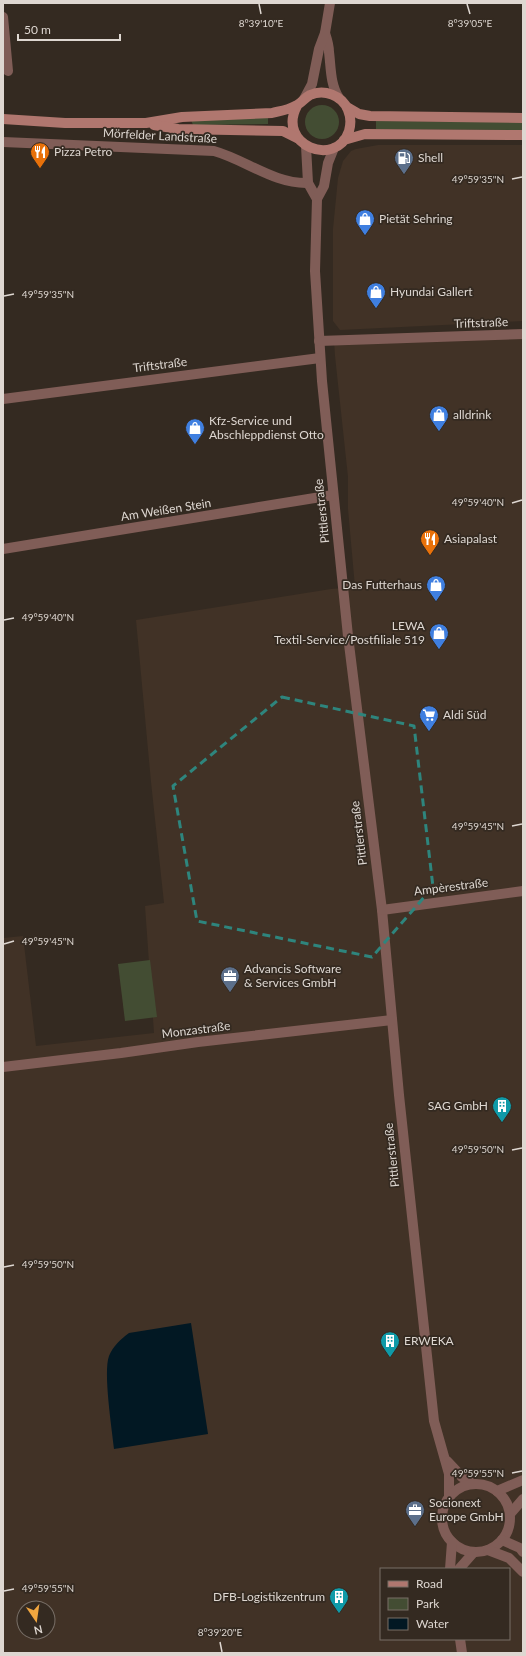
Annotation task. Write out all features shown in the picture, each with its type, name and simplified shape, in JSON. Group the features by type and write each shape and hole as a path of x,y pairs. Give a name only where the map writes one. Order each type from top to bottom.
{"main road":[{"name":"Mörfelder Landstraße","path":"3,119 65,123 146,123 182,117 272,113 285,110 317,93 324,93 339,98"},
{"path":"339,98 347,106 359,114 370,116 523,118"},
{"path":"297,138 293,126 293,120 300,102"},
{"path":"334,148 344,140 348,134 351,122 347,106"},
{"name":"Mörfelder Landstraße","path":"146,123 178,129 283,131 297,138 306,146 316,150 334,148"},
{"path":"344,140 365,134 523,135"}],"street":[{"path":"300,102 312,84 319,49 325,33 330,3"},
{"path":"3,17 8,71"},
{"path":"325,33 329,50 330,72 336,94 339,98"},
{"name":"Mörfelder Landstraße","path":"3,142 214,151 238,159 284,181 308,183"},
{"path":"306,146 308,183 317,199"},
{"name":"Pittlerstraße","path":"334,148 328,162 324,186 317,199 315,271 320,358 348,636 382,910 399,1095 434,1421 447,1461 449,1474 449,1498"},
{"name":"Triftstraße","path":"319,341 523,334"},
{"name":"Triftstraße","path":"3,399 320,358"},
{"name":"Am Weißen Stein","path":"3,549 333,495"},
{"name":"Ampèrestraße","path":"382,910 523,891"},
{"name":"Monzastraße","path":"3,1067 392,1020"},
{"name":"Pittlerstraße","path":"447,1461 462,1478 473,1484"},
{"path":"497,1491 523,1480"},
{"path":"473,1484 482,1484 497,1491 504,1498 510,1514 507,1532 502,1540 488,1550 474,1552 462,1549 452,1542 446,1534 442,1516 444,1506 449,1498 464,1486 473,1484"},
{"path":"510,1514 523,1499"},
{"path":"502,1540 520,1548 523,1552"},
{"path":"450,1568 452,1542"},
{"path":"488,1550 509,1558 523,1572"},
{"path":"460,1568 474,1552"},
{"path":"460,1640 462,1653"}],"highlighted area":[{"path":"282,697 414,726 433,887 372,957 197,921 173,786"}],"shaded area":[{"path":"378,145 523,145 523,321 340,330 333,321 333,229 338,178 343,161 351,151"},
{"path":"523,334 523,1653 3,1653 3,938 23,936 36,1046 154,1033 145,906 164,903 136,620 331,589 355,587 348,509 348,477 334,340"}],"green space":[{"path":"322,105 334,110 339,122 334,134 322,139 310,134 305,122 310,110"},
{"path":"268,117 268,124 193,125 191,120"},
{"path":"376,121 523,122 523,130 376,129"},
{"path":"150,960 157,1017 125,1021 118,964"}],"water":[{"path":"191,1323 208,1434 114,1449 108,1401 107,1374 107,1364 113,1349 120,1340 129,1333"}],"place":[{"name":"Pizza Petro","path":"40,169"},
{"name":"Shell","path":"404,175"},
{"name":"Pietät Sehring","path":"365,236"},
{"name":"Hyundai Gallert","path":"376,309"},
{"name":"alldrink","path":"439,432"},
{"name":"Kfz-Service und Abschleppdienst Otto","path":"195,445"},
{"name":"Asiapalast","path":"430,556"},
{"name":"Das Futterhaus","path":"436,602"},
{"name":"LEWA Textil-Service/Postfiliale 519","path":"439,650"},
{"name":"Aldi Süd","path":"429,732"},
{"name":"Advancis Software & Services GmbH","path":"230,993"},
{"name":"SAG GmbH","path":"502,1123"},
{"name":"ERWEKA","path":"390,1358"},
{"name":"Socionext Europe GmbH","path":"415,1527"},
{"name":"DFB-Logistikzentrum","path":"339,1614"}]}
